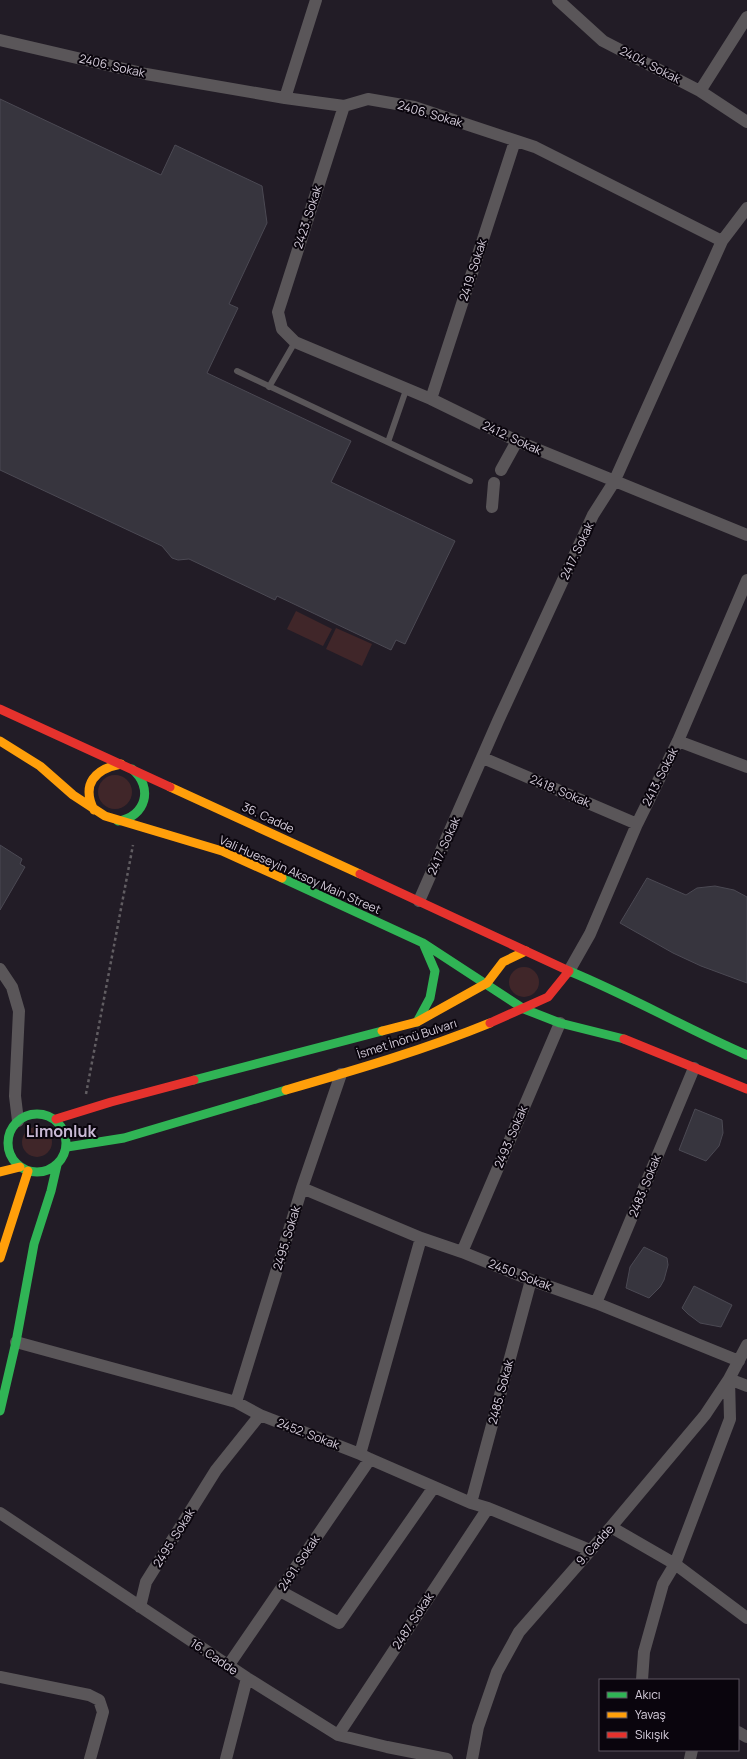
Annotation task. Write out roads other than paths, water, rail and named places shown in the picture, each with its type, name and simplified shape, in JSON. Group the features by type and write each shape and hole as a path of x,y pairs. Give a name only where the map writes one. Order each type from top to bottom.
{"main road":[{"name":"36. Cadde","path":"0,709 419,900 526,951"},
{"name":"Vali Hueseyin Aksoy Main Street","path":"0,741 40,766 73,795 94,810 118,821 222,851 423,943 524,1009"},
{"path":"94,810 88,797 88,788 91,780 96,773 104,767 121,764"},
{"path":"118,821 129,818 137,813 145,797 145,788 142,780 131,769"},
{"path":"417,1022 430,998 435,972 423,943"},
{"path":"487,984 503,962 526,951 604,985 703,1036 747,1055"},
{"name":"İsmet İnönü Bulvarı","path":"66,1147 124,1138 340,1074 468,1032 524,1009 548,997 569,971"},
{"name":"İsmet İnönü Bulvarı","path":"56,1119 417,1022 487,984"},
{"path":"524,1009 560,1023 618,1037 747,1089"},
{"path":"0,1132 26,1115 36,1113 47,1115 56,1119 66,1136 66,1147 63,1157 57,1165 38,1173 24,1169 14,1162 7,1146 8,1137 14,1124"},
{"path":"0,1411 16,1342 34,1244 52,1191 57,1165"},
{"path":"0,1172 24,1169"},
{"path":"0,1258 24,1169"}],"street":[{"path":"285,98 316,0"},
{"name":"2404. Sokak","path":"558,0 603,41 700,91 747,122"},
{"path":"700,91 747,17"},
{"name":"2406. Sokak","path":"0,40 146,74 285,98 344,106 368,99 414,107 515,142 535,147 722,241"},
{"name":"2423. Sokak","path":"282,329 278,312 344,106"},
{"name":"2419. Sokak","path":"431,400 515,142"},
{"name":"2417. Sokak","path":"419,900 593,515 614,482 722,241 747,208"},
{"name":"2412. Sokak","path":"282,329 295,342 431,400 517,441 614,482 747,535"},
{"path":"501,470 517,441"},
{"path":"492,507 494,483"},
{"name":"2413. Sokak","path":"569,971 590,934 637,824 678,741 747,580"},
{"path":"678,741 747,766"},
{"name":"2418. Sokak","path":"483,758 637,824"},
{"path":"0,969 12,986 19,1011 14,1124"},
{"name":"2493. Sokak","path":"462,1252 560,1023"},
{"name":"2483. Sokak","path":"596,1303 694,1068"},
{"name":"2495. Sokak","path":"236,1402 302,1188 340,1074"},
{"name":"2450. Sokak","path":"302,1188 421,1238 596,1303 739,1361"},
{"name":"2491. Sokak","path":"228,1666 280,1591 365,1457 421,1238"},
{"name":"2485. Sokak","path":"471,1503 531,1280"},
{"name":"2452. Sokak","path":"16,1342 236,1402 260,1415 365,1457 471,1503 488,1508 590,1550"},
{"name":"9. Cadde","path":"472,1759 478,1727 497,1672 519,1632 611,1527 705,1415 729,1379 747,1345"},
{"path":"642,1679 644,1652 663,1584 675,1564 730,1419 729,1379 747,1386"},
{"name":"2495. Sokak","path":"140,1607 146,1582 216,1470 260,1415"},
{"path":"280,1591 339,1623 434,1487"},
{"name":"2487. Sokak","path":"338,1735 488,1508"},
{"name":"16. Cadde","path":"0,1513 228,1666 338,1735 447,1759"},
{"path":"611,1527 675,1564 747,1618"},
{"path":"0,1677 89,1695 99,1700 103,1712 90,1759"},
{"path":"226,1759 247,1678"}],"lane":[{"path":"269,387 295,342"},
{"path":"237,371 470,481"},
{"path":"388,442 406,390"}],"district":[{"name":"Limonluk","path":"61,1131"}]}
